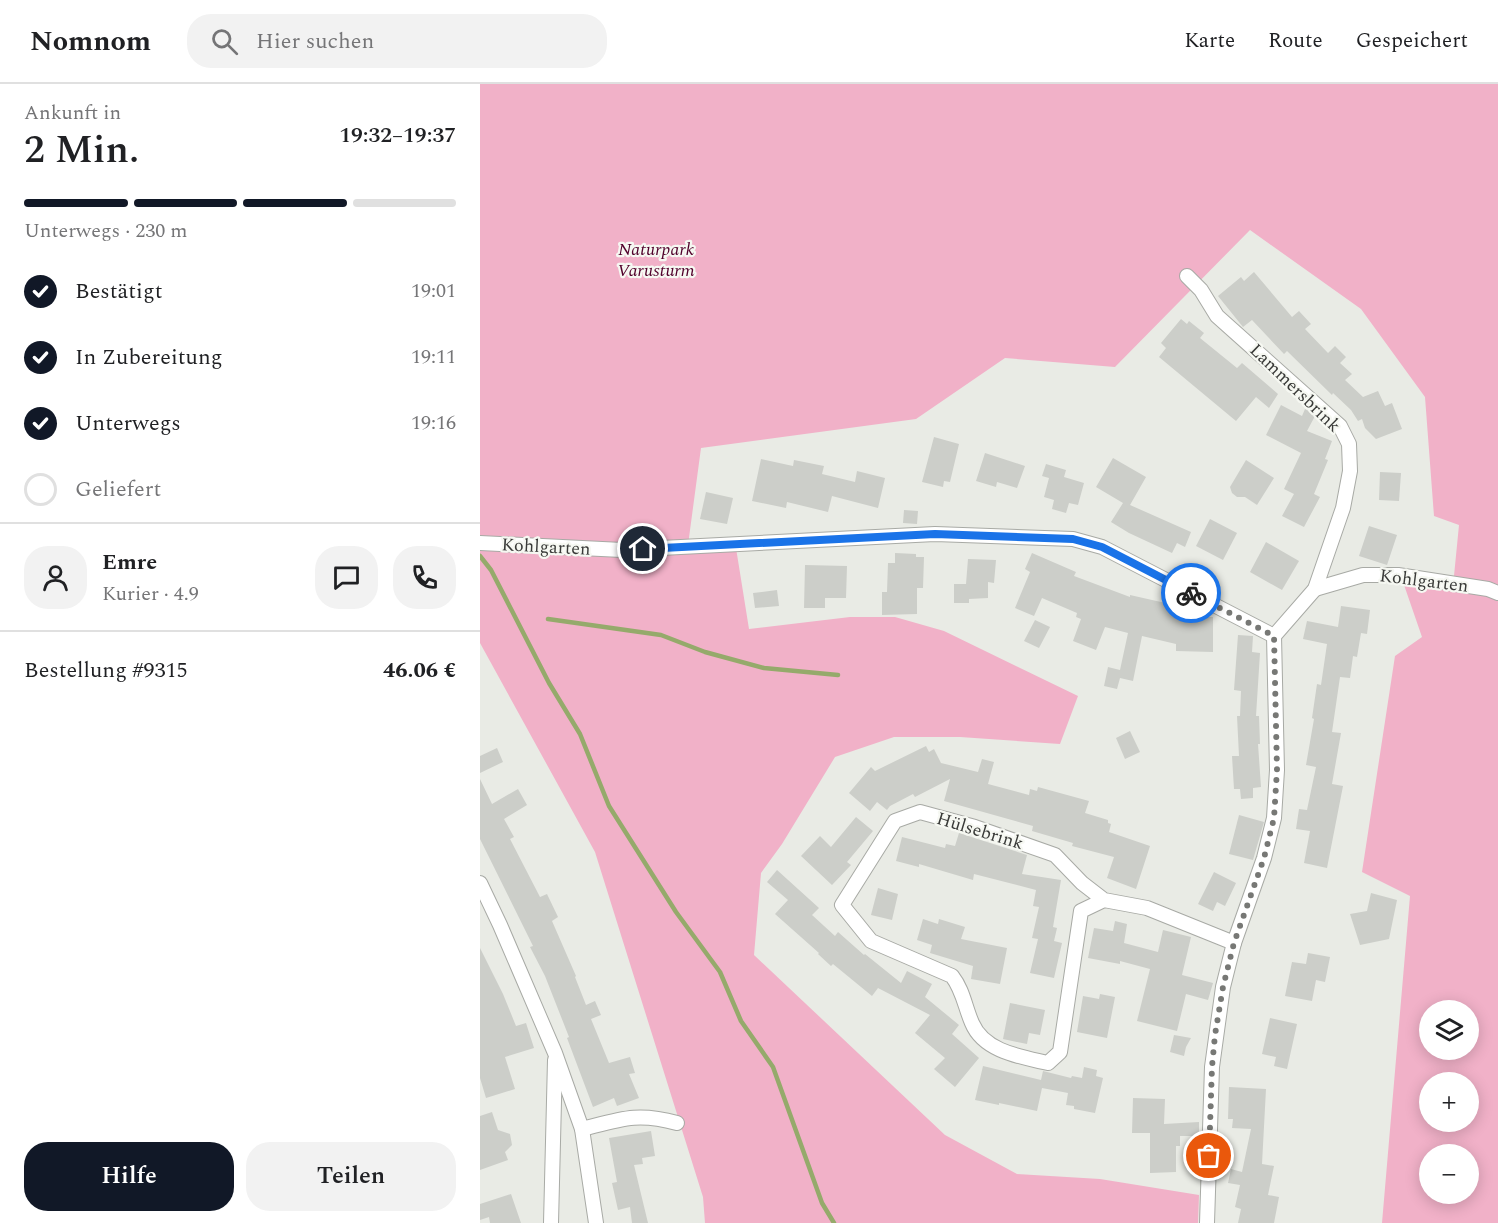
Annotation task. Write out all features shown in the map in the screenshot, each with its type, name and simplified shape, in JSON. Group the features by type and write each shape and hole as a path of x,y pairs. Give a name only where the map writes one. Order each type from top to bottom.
{"street":[{"name":"Lammersbrink","path":"1187,276 1201,290 1217,316 1340,426 1349,444 1350,471 1343,508 1315,589"},
{"name":"Kohlgarten","path":"480,543 538,548 622,550 935,534 1073,539 1102,547 1274,636"},
{"name":"Kohlgarten","path":"1315,589 1363,575 1398,575 1488,589 1498,594"},
{"path":"1207,1223 1215,1035 1223,987 1234,943 1264,858 1274,818 1277,770 1274,636 1315,589"},
{"name":"Hülsebrink","path":"1104,900 1081,911 1060,1052 1048,1063 1011,1055 988,1042 973,1026 959,985 952,976 871,941 842,906 895,821 920,812 975,827 1055,855 1082,883 1104,900 1147,909 1234,943"},
{"path":"480,883 555,1053 582,1129 596,1223"},
{"path":"551,1223 555,1053"},
{"path":"582,1129 632,1116 664,1119 677,1123"}],"green space":[{"name":"Naturpark Varusturm","path":"480,84 1498,84 1498,1223 1382,1223 1410,896 1362,872 1395,656 1422,637 1403,582 1453,586 1459,525 1434,516 1425,397 1361,309 1250,230 1115,367 1005,358 916,419 701,448 688,545 736,548 749,629 850,617 895,617 944,631 1078,696 1060,744 960,737 894,737 835,757 782,844 761,873 754,955 945,1135 1017,1174 1100,1179 1199,1195 1198,1223 705,1223 703,1197 595,852 480,643"}],"building":[{"path":"1254,272 1292,317 1299,311 1311,324 1305,329 1328,353 1335,346 1346,357 1340,363 1352,374 1345,380 1363,397 1378,391 1385,406 1392,403 1402,429 1376,439 1365,428 1362,419 1358,421 1351,410 1333,393 1332,395 1287,351 1284,354 1252,320 1243,327 1218,296 1241,277 1244,281"},
{"path":"1181,319 1187,324 1189,321 1204,333 1200,338 1237,368 1242,363 1278,394 1269,408 1256,397 1236,421 1159,357 1166,348 1161,343"},
{"path":"1281,405 1302,416 1305,409 1310,412 1315,416 1307,431 1332,441 1325,459 1328,460 1314,494 1320,497 1304,527 1282,516 1294,494 1284,489 1301,453 1266,435"},
{"path":"934,437 959,444 950,482 944,481 943,487 922,482"},
{"path":"985,453 1025,466 1017,488 997,482 996,487 976,481"},
{"path":"1113,458 1146,477 1130,505 1191,532 1185,547 1177,543 1172,553 1111,522 1123,503 1096,487"},
{"path":"761,459 793,466 794,460 824,466 822,474 855,482 857,471 885,478 878,508 832,496 828,512 787,502 786,508 752,501"},
{"path":"1246,460 1274,478 1257,505 1245,497 1237,497 1232,493 1230,487"},
{"path":"1046,464 1066,470 1064,477 1084,483 1078,505 1069,503 1066,513 1052,509 1054,500 1044,497 1049,478 1042,476"},
{"path":"1380,472 1401,473 1399,501 1379,500"},
{"path":"706,492 733,498 727,524 700,519"},
{"path":"904,510 918,511 917,524 903,523"},
{"path":"1210,519 1237,533 1223,560 1196,546"},
{"path":"1369,526 1397,535 1387,565 1359,556"},
{"path":"1266,542 1299,561 1282,590 1250,572"},
{"path":"895,553 916,554 916,557 924,557 923,588 917,588 917,614 882,615 882,592 887,592 888,563 895,563"},
{"path":"1032,553 1076,572 1074,576 1130,597 1130,595 1183,607 1183,617 1213,617 1213,652 1176,651 1176,644 1142,636 1133,681 1120,678 1117,689 1104,686 1108,667 1120,670 1128,633 1105,627 1096,650 1073,641 1081,619 1076,617 1077,613 1042,598 1034,616 1015,608 1030,572 1025,569"},
{"path":"968,559 996,560 994,583 988,582 988,598 969,599 969,603 954,603 954,584 966,584"},
{"path":"805,565 847,566 846,598 825,598 825,608 804,608"},
{"path":"777,590 779,606 755,608 753,593"},
{"path":"1341,606 1370,610 1367,634 1361,633 1357,657 1353,656 1350,678 1340,677 1332,732 1341,733 1332,784 1343,786 1327,868 1304,863 1310,831 1296,829 1299,809 1307,810 1316,767 1306,765 1317,684 1321,685 1327,644 1303,639 1307,621 1338,627"},
{"path":"1035,620 1050,627 1039,648 1024,641"},
{"path":"1238,635 1253,636 1252,652 1260,653 1256,716 1259,716 1261,787 1253,788 1253,798 1241,799 1240,789 1234,789 1232,756 1239,756 1237,716 1240,716 1241,691 1234,690"},
{"path":"1130,731 1140,752 1125,759 1116,738"},
{"path":"926,746 929,752 934,749 941,763 978,772 982,759 994,762 988,784 1029,795 1030,789 1037,791 1038,787 1089,801 1085,813 1108,820 1111,824 1109,832 1150,846 1136,889 1107,878 1114,857 1072,846 1073,843 1032,831 1033,826 944,801 950,779 915,797 913,794 890,806 887,810 877,802 870,811 849,793 871,767 875,771"},
{"path":"497,748 503,762 480,773 480,756"},
{"path":"480,779 492,804 518,789 527,805 504,819 514,837 510,839 540,897 547,894 558,917 552,921 586,1005 595,1001 601,1015 591,1019 609,1063 630,1057 635,1073 629,1074 639,1098 617,1106 614,1098 593,1107 545,976 530,947 533,946 480,839"},
{"path":"1239,815 1264,822 1253,860 1229,854"},
{"path":"856,817 873,831 847,862 851,865 832,885 801,856 820,836 831,847"},
{"path":"959,833 1027,855 1022,874 1061,880 1053,927 1057,928 1054,941 1062,943 1054,978 1030,973 1038,939 1032,938 1039,907 1033,906 1036,890 974,874 973,880 919,864 919,867 896,861 902,837 945,848 946,844 955,846"},
{"path":"777,870 819,908 812,915 835,936 838,932 901,983 907,971 932,984 925,997 959,1025 952,1034 979,1058 955,1087 934,1069 945,1058 915,1033 930,1015 878,988 872,996 833,964 831,966 775,914 788,900 767,882"},
{"path":"1214,872 1236,883 1225,906 1217,902 1213,911 1198,904"},
{"path":"878,888 898,894 892,920 871,915"},
{"path":"1371,893 1397,900 1389,939 1360,945 1350,914 1367,911"},
{"path":"923,919 938,924 939,919 965,927 961,939 1007,948 1000,984 971,979 973,966 930,953 932,945 917,940"},
{"path":"1115,921 1127,924 1124,943 1158,952 1163,930 1191,937 1182,975 1213,983 1208,1000 1186,994 1177,1031 1137,1021 1150,969 1120,961 1120,964 1088,958 1094,928 1113,931"},
{"path":"480,948 516,1026 526,1023 534,1048 505,1057 515,1089 486,1098 480,1078"},
{"path":"1308,953 1330,957 1325,982 1316,980 1312,1001 1285,996 1292,962 1306,964"},
{"path":"1100,994 1115,997 1107,1038 1077,1032 1083,996 1099,999"},
{"path":"1010,1003 1045,1010 1040,1035 1029,1033 1027,1044 1003,1039"},
{"path":"1270,1018 1297,1024 1287,1069 1274,1066 1276,1057 1262,1054"},
{"path":"1174,1035 1191,1038 1184,1056 1170,1052"},
{"path":"983,1066 1041,1080 1043,1071 1071,1078 1072,1076 1082,1078 1084,1067 1097,1070 1096,1076 1103,1078 1095,1113 1066,1105 1068,1093 1042,1088 1037,1111 975,1100"},
{"path":"1229,1087 1266,1089 1262,1164 1274,1166 1268,1195 1279,1197 1274,1223 1238,1223 1241,1209 1235,1207 1240,1185 1228,1183 1231,1169 1242,1172 1251,1129 1232,1128 1233,1119 1228,1119"},
{"path":"1133,1098 1165,1099 1164,1124 1199,1122 1199,1136 1180,1136 1180,1146 1176,1146 1176,1172 1150,1173 1150,1133 1132,1133"},
{"path":"492,1112 498,1130 510,1134 512,1145 505,1152 508,1160 480,1170 480,1116"},
{"path":"651,1131 655,1156 642,1158 643,1164 634,1165 648,1223 632,1223 630,1207 618,1210 612,1183 617,1182 609,1138"},
{"path":"511,1194 521,1223 490,1223 489,1217 480,1220 480,1204"}],"waterway":[{"path":"480,556 491,570 549,683 580,734 609,806 676,912 720,972 741,1021 773,1067 822,1203 834,1223"},
{"path":"548,619 661,635 705,652 764,668 838,675"}],"way so far":[{"path":"1191,593 1274,636 1277,770 1274,818 1264,858 1234,943 1223,987 1212,1067 1209,1156"}],"route":[{"path":"643,549 935,534 1073,539 1102,547 1191,593"}]}
